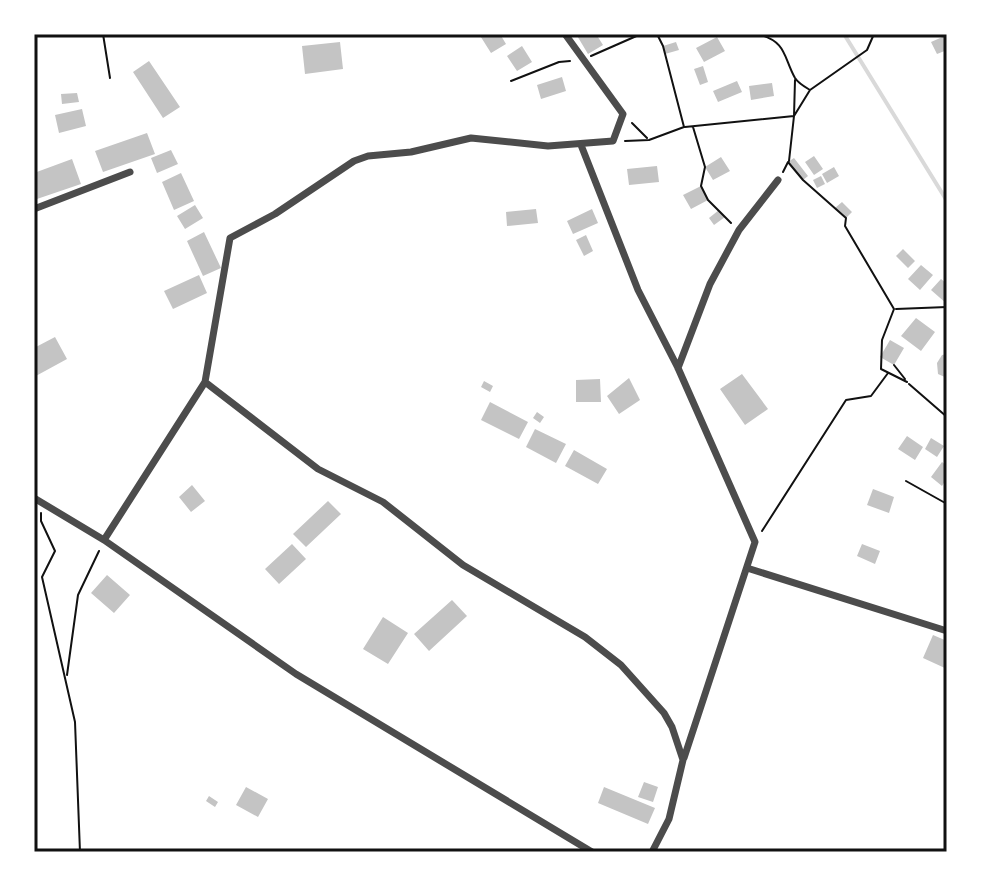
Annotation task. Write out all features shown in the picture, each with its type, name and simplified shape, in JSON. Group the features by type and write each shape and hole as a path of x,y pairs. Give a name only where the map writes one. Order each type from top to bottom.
{"street":[{"path":"104,540 205,382 230,238 275,214 354,161 368,156 411,152 471,138 548,146 613,141 623,114 565,34"},
{"path":"581,145 638,290 678,368 755,542 683,760 669,819 652,852"},
{"path":"34,209 130,172"},
{"path":"678,368 710,284 739,230 778,180"},
{"path":"205,382 318,469 383,502 463,565 585,637 621,665 664,713 683,760"},
{"path":"34,498 104,540 296,674 592,852"},
{"path":"747,568 947,631"}],"path":[{"path":"103,34 110,78"},
{"path":"657,34 663,46 684,127"},
{"path":"758,34 772,38 789,59 795,80 788,162 778,180"},
{"path":"794,116 810,90 867,50 874,34"},
{"path":"795,80 810,90"},
{"path":"623,114 649,140"},
{"path":"613,141 649,140 684,127 794,116"},
{"path":"693,126 705,167 701,186 708,200 739,230"},
{"path":"788,162 803,180 846,218 845,226 894,309"},
{"path":"894,309 947,307"},
{"path":"894,309 882,340 881,369 907,382"},
{"path":"894,365 907,382 947,417"},
{"path":"755,542 846,400 871,396 888,372"},
{"path":"906,481 947,504"},
{"path":"41,504 41,521 55,551 42,577 75,722 80,852"},
{"path":"66,680 78,595 104,540"}],"building":[{"path":"479,34 500,34 506,44 491,53"},
{"path":"576,34 596,34 603,45 588,54"},
{"path":"947,35 947,50 937,54 931,42"},
{"path":"717,37 725,51 704,62 696,48"},
{"path":"340,42 343,69 305,74 302,46"},
{"path":"676,42 679,50 665,54 663,46"},
{"path":"522,46 532,62 517,71 507,56"},
{"path":"149,61 180,107 163,118 133,72"},
{"path":"703,66 708,82 700,85 694,69"},
{"path":"562,77 566,91 541,99 537,85"},
{"path":"737,81 742,92 718,102 713,91"},
{"path":"772,83 774,96 751,100 749,86"},
{"path":"77,93 79,102 62,104 61,94"},
{"path":"82,109 86,126 59,133 55,115"},
{"path":"147,133 155,154 103,172 95,151"},
{"path":"171,150 178,164 157,173 151,158"},
{"path":"814,156 823,169 814,175 805,162"},
{"path":"721,157 730,171 713,180 705,167"},
{"path":"794,158 808,176 803,180 788,162"},
{"path":"72,159 81,184 34,200 34,173"},
{"path":"657,166 659,182 629,185 627,169"},
{"path":"834,167 839,176 827,183 822,174"},
{"path":"181,173 194,201 174,210 162,182"},
{"path":"821,176 825,184 817,188 813,180"},
{"path":"701,186 708,200 691,209 683,195"},
{"path":"842,202 852,212 846,218 835,208"},
{"path":"195,205 203,218 185,229 177,216"},
{"path":"536,209 538,223 507,226 506,212"},
{"path":"592,209 598,223 573,234 567,221"},
{"path":"719,210 725,217 714,225 709,218"},
{"path":"204,232 221,268 203,276 187,241"},
{"path":"586,235 593,251 584,256 576,240"},
{"path":"903,249 915,261 908,268 896,256"},
{"path":"921,265 933,275 920,290 908,279"},
{"path":"199,275 207,293 173,309 164,291"},
{"path":"941,279 947,284 947,304 931,290"},
{"path":"916,318 935,332 921,351 901,336"},
{"path":"55,337 67,359 34,377 34,348"},
{"path":"890,340 904,348 894,365 880,357"},
{"path":"947,354 947,378 938,374 937,363 942,355"},
{"path":"742,374 768,409 745,425 720,389"},
{"path":"629,378 640,400 619,414 607,396"},
{"path":"600,379 601,402 576,402 576,380"},
{"path":"484,381 493,386 490,392 481,387"},
{"path":"490,402 528,422 519,439 481,420"},
{"path":"537,412 544,417 540,423 533,418"},
{"path":"535,429 566,444 556,463 526,447"},
{"path":"907,436 923,447 915,460 898,449"},
{"path":"931,438 944,446 937,457 925,449"},
{"path":"574,450 607,469 598,484 565,466"},
{"path":"942,462 947,466 947,478 942,486 931,477"},
{"path":"192,485 205,501 191,512 179,497"},
{"path":"873,489 894,497 889,513 867,505"},
{"path":"328,501 341,514 306,547 293,534"},
{"path":"292,544 306,559 279,584 265,569"},
{"path":"862,544 880,551 875,564 857,556"},
{"path":"107,575 130,595 114,613 91,593"},
{"path":"452,600 467,616 429,651 414,634"},
{"path":"383,617 408,633 388,664 363,649"},
{"path":"933,635 947,641 947,669 923,658"},
{"path":"644,782 658,787 653,802 638,797"},
{"path":"246,787 268,799 258,817 236,805"},
{"path":"604,787 655,808 648,824 598,803"},
{"path":"209,796 218,802 215,807 206,801"}],"waterway":[{"path":"844,34 947,201"}]}
